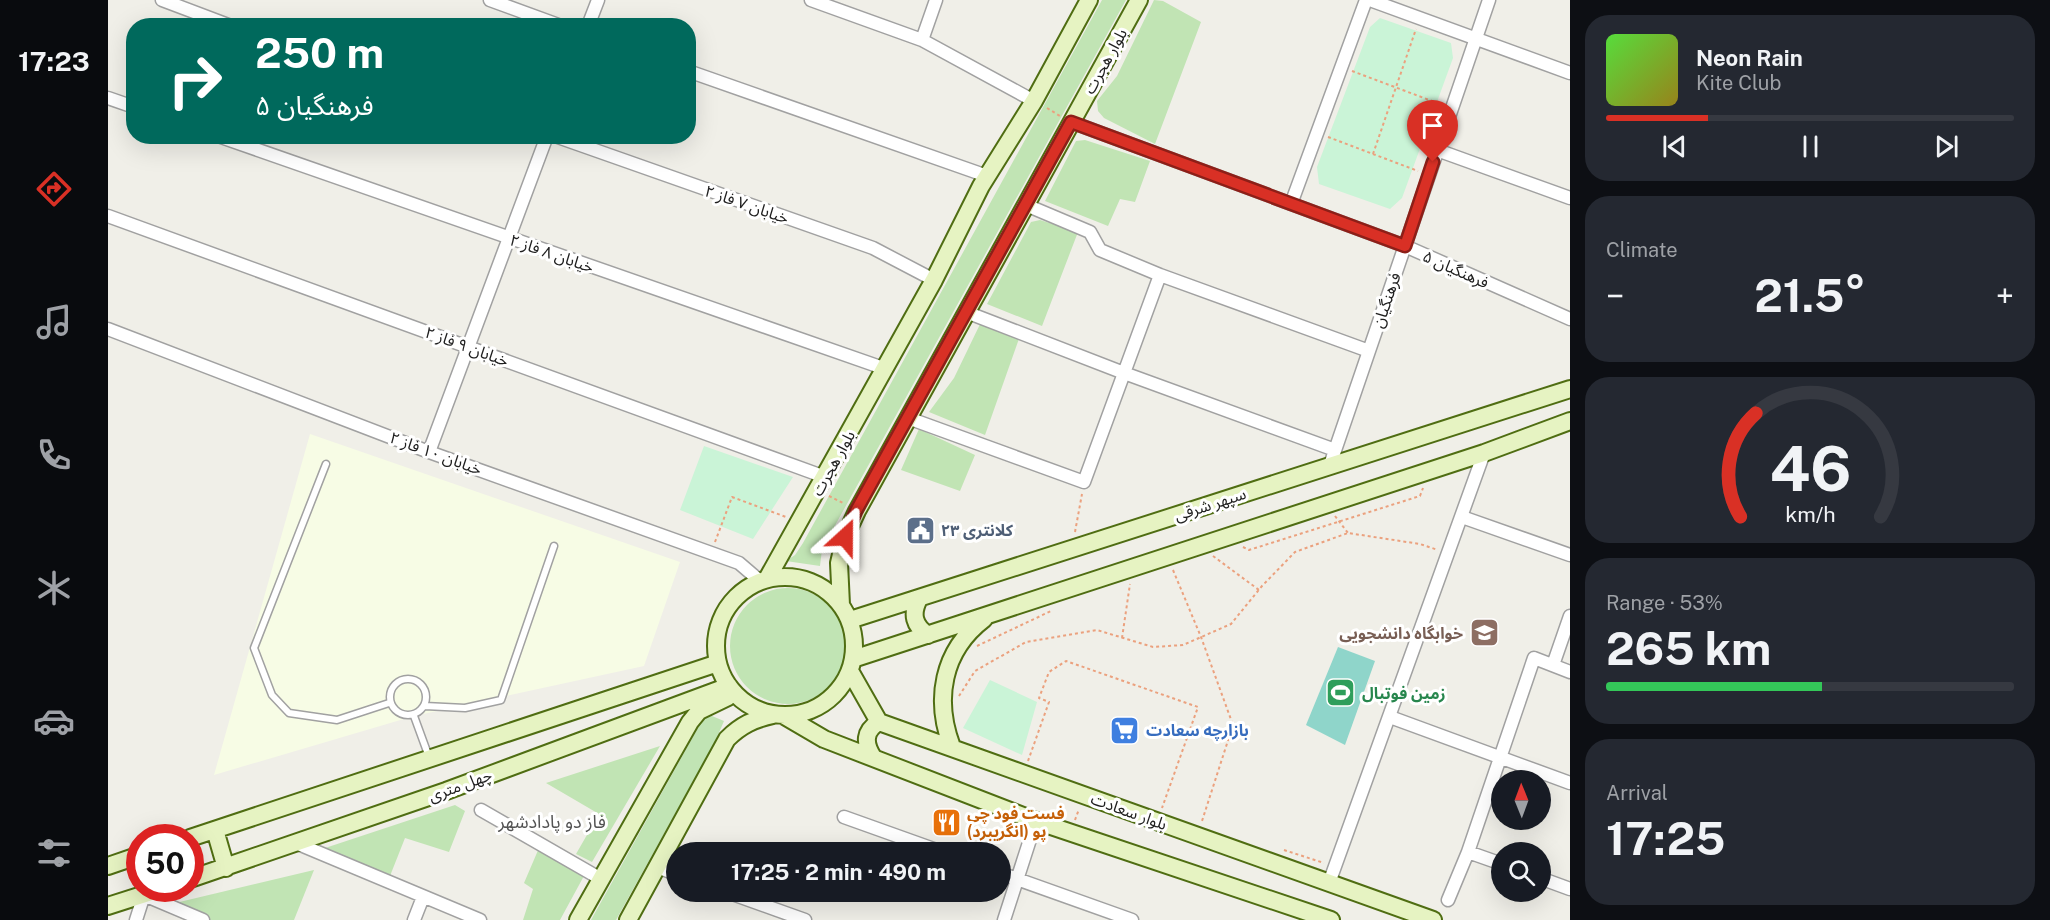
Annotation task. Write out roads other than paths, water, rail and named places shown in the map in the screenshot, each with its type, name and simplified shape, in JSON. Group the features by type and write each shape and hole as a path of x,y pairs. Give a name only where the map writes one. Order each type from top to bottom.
{"main road":[{"name":"بلوار هجرت","path":"764,580 822,484 934,280 987,176 1034,101 1089,0"},
{"name":"بلوار هجرت","path":"841,604 839,562 845,537 856,511 1139,0"},
{"name":"سپهر شرقی","path":"850,620 1072,549 1332,457 1570,389"},
{"path":"851,665 928,635 1484,453 1570,421"},
{"path":"628,920 727,739 739,727 747,723 779,715 800,714 816,708 830,699 842,686 851,665 854,639 850,620 841,604 816,584 800,578 783,577 764,580 743,591 729,605 719,623 716,643 718,663 732,690 753,707 779,715 824,739 1036,821 1331,920"},
{"path":"919,599 914,615 916,623 928,635"},
{"path":"952,747 946,732 942,707 948,666 965,637 990,615"},
{"path":"204,834 718,663"},
{"path":"851,665 879,722 871,727 867,735 866,745 873,757"},
{"path":"578,920 690,722 699,711 732,690"},
{"name":"چهل متری","path":"204,875 732,690"},
{"name":"بلوار سعادت","path":"879,722 1433,920"},
{"path":"215,830 226,868"},
{"path":"108,866 126,860"},
{"path":"108,906 126,900"}],"street":[{"path":"162,0 210,18"},
{"path":"490,0 539,18"},
{"path":"591,18 598,0"},
{"path":"811,0 922,40 1034,101"},
{"path":"922,40 936,0"},
{"path":"1291,204 1368,0 1570,73"},
{"name":"فرهنگیان","path":"1332,457 1489,0"},
{"path":"696,74 987,176"},
{"path":"108,98 126,104"},
{"name":"فرهنگیان ۵","path":"1071,122 1405,246 1570,319"},
{"name":"خیابان ۸ فاز ۲","path":"241,144 885,369"},
{"path":"429,452 544,144"},
{"name":"خیابان ۷ فاز ۲","path":"578,144 873,248 934,280"},
{"path":"1437,150 1570,198"},
{"path":"1026,205 1090,232 1100,250 1160,275 1369,351"},
{"name":"خیابان ۹ فاز ۲","path":"108,216 467,346 822,484"},
{"path":"908,418 1084,482 1160,275"},
{"path":"966,312 1332,457"},
{"name":"خیابان ۱۰ فاز ۲","path":"108,329 429,452 738,563 764,580"},
{"path":"1329,883 1484,453"},
{"path":"1462,516 1570,555"},
{"path":"1552,665 1570,616"},
{"path":"1448,900 1468,852 1534,658 1570,672"},
{"path":"1390,717 1570,783"},
{"path":"481,810 601,879"},
{"path":"844,817 914,842"},
{"path":"1004,920 1036,821"},
{"path":"296,843 480,920"},
{"path":"1468,852 1491,860"},
{"path":"657,867 666,870"},
{"path":"1011,877 1132,920"},
{"path":"1551,882 1570,889"},
{"path":"414,920 423,897"},
{"path":"136,920 142,902"},
{"path":"161,902 203,920"},
{"path":"753,902 799,919"}],"lane":[{"path":"326,464 254,648 272,695 289,713 337,720 389,703"},
{"path":"425,706 465,708 501,700 554,546"},
{"path":"402,679 417,680 426,691 425,706 414,716 399,714 389,703 390,688 402,679"},
{"path":"414,716 430,757"}],"place":[{"name":"کلانتری ۲۳","path":"920,530"},
{"name":"خوابگاه دانشجویی","path":"1484,633"},
{"name":"زمین فوتبال","path":"1341,693"},
{"name":"بازارچه سعادت","path":"1125,730"},
{"name":"فست فود چی پو (انگریبرد)","path":"946,822"}],"district":[{"name":"فاز دو پادادشهر","path":"552,822"}]}
